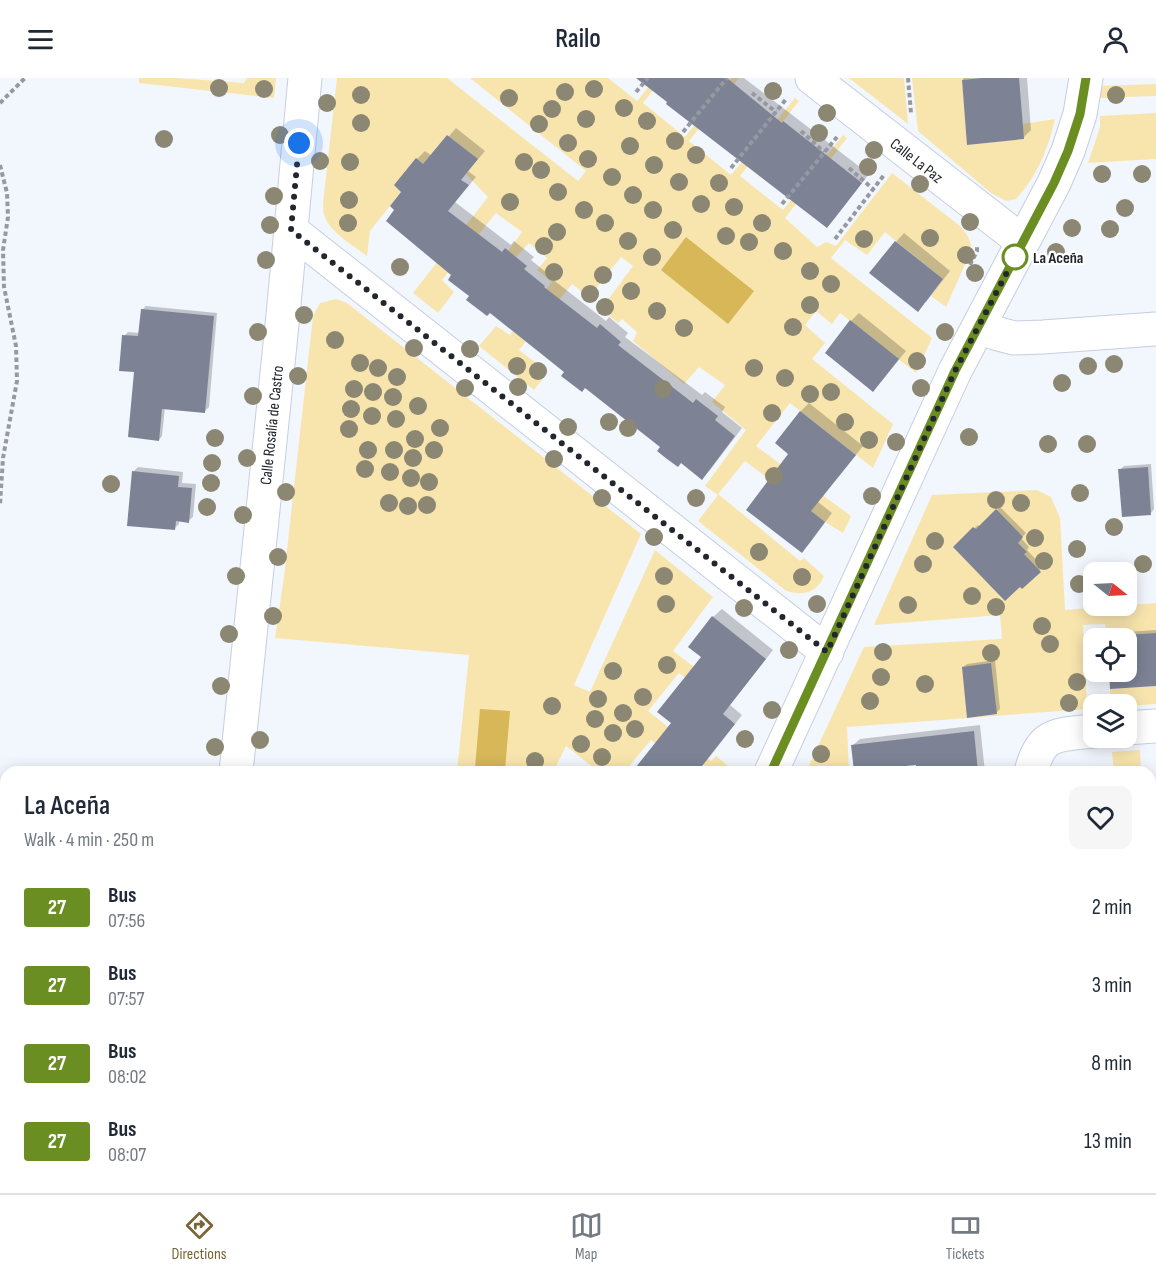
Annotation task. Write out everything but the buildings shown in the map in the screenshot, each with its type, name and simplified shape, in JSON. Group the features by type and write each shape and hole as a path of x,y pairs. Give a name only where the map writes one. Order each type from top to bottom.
{"street":[{"name":"Calle Rosalía de Castro","path":"237,766 305,78"},
{"path":"774,766 955,371 1048,196 1068,151 1080,114 1086,78"},
{"name":"Calle La Paz","path":"801,86 1023,242"},
{"path":"291,230 827,652"},
{"path":"980,324 994,333 1014,338 1156,329"},
{"path":"1137,727 1156,726"},
{"path":"1032,766 1035,755 1046,739 1083,732"}],"path":[{"path":"0,103 25,78"},
{"path":"636,92 648,78"},
{"path":"683,132 727,78"},
{"path":"908,78 912,123"},
{"path":"731,168 776,112 801,86"},
{"path":"752,93 776,112"},
{"path":"801,131 824,152"},
{"path":"782,204 840,133"},
{"path":"0,165 7,193 8,217 3,250 4,287 16,346 17,381 3,458 0,505"},
{"path":"849,168 873,189"},
{"path":"835,239 888,170"},
{"path":"967,273 977,251 976,239"}],"shaded area":[{"path":"139,78 177,78 244,83 247,78 276,78 274,98 139,83"},
{"path":"337,78 447,78 578,181 586,171 470,78 608,78 637,101 656,78 663,78 643,103 685,137 732,78 739,78 689,141 731,175 795,98 799,101 740,176 783,210 843,135 847,138 785,218 817,247 826,242 836,246 892,173 960,226 971,244 971,251 946,307 931,296 943,279 885,232 867,255 845,240 831,258 932,338 916,373 840,313 832,324 816,311 805,325 825,343 812,359 893,424 873,468 790,403 756,446 851,516 843,533 745,461 718,494 800,561 804,558 824,576 813,590 797,593 785,590 698,521 718,495 705,486 746,430 712,402 725,385 699,367 684,384 633,341 637,332 622,319 618,323 601,309 633,266 621,257 589,297 572,284 519,350 548,372 534,390 479,346 496,326 510,335 552,282 537,270 547,258 529,243 516,257 508,251 522,232 496,213 442,280 454,292 438,313 413,293 488,197 466,174 477,159 447,135 423,164 416,159 401,192 370,231 367,256 332,228 324,215 323,203"},
{"path":"849,78 904,78 908,124"},
{"path":"912,78 972,78 962,80 968,145 1023,139 1023,124 1055,119 1041,162 1016,199 1006,201 991,193 918,131"},
{"path":"1156,84 1156,96 1100,98 1099,86"},
{"path":"1156,113 1156,159 1088,163 1100,127 1100,116"},
{"path":"686,237 754,291 728,324 661,270"},
{"path":"336,299 347,303 641,534 574,685 590,692 655,550 713,597 673,651 702,673 694,684 679,673 648,711 711,761 716,756 728,766 705,766 671,740 664,750 651,740 629,766 591,766 566,746 556,766 458,766 469,655 275,638 313,316 320,303"},
{"path":"1037,490 1051,497 1060,518 1065,610 1083,609 1083,616 1137,616 1137,604 1156,603 1156,640 1155,633 1137,634 1137,628 1106,628 1105,624 1083,625 1083,682 1086,682 1086,694 1083,694 1083,709 847,727 849,766 809,766 864,647 1002,639 1000,615 874,625 932,495"},
{"path":"1156,686 1156,704 1137,705 1137,694 1110,694 1110,689"},
{"path":"480,709 510,711 505,766 475,766"},
{"path":"1140,750 1141,766 1113,766 1112,752"}],"bus line":[{"name":"27","path":"774,766 955,371 1054,183 1068,151 1080,114 1086,78"}],"place":[{"name":"La Aceña","path":"1015,257"}],"route":[{"path":"299,143 291,230 827,652 955,371 1015,257"}]}
